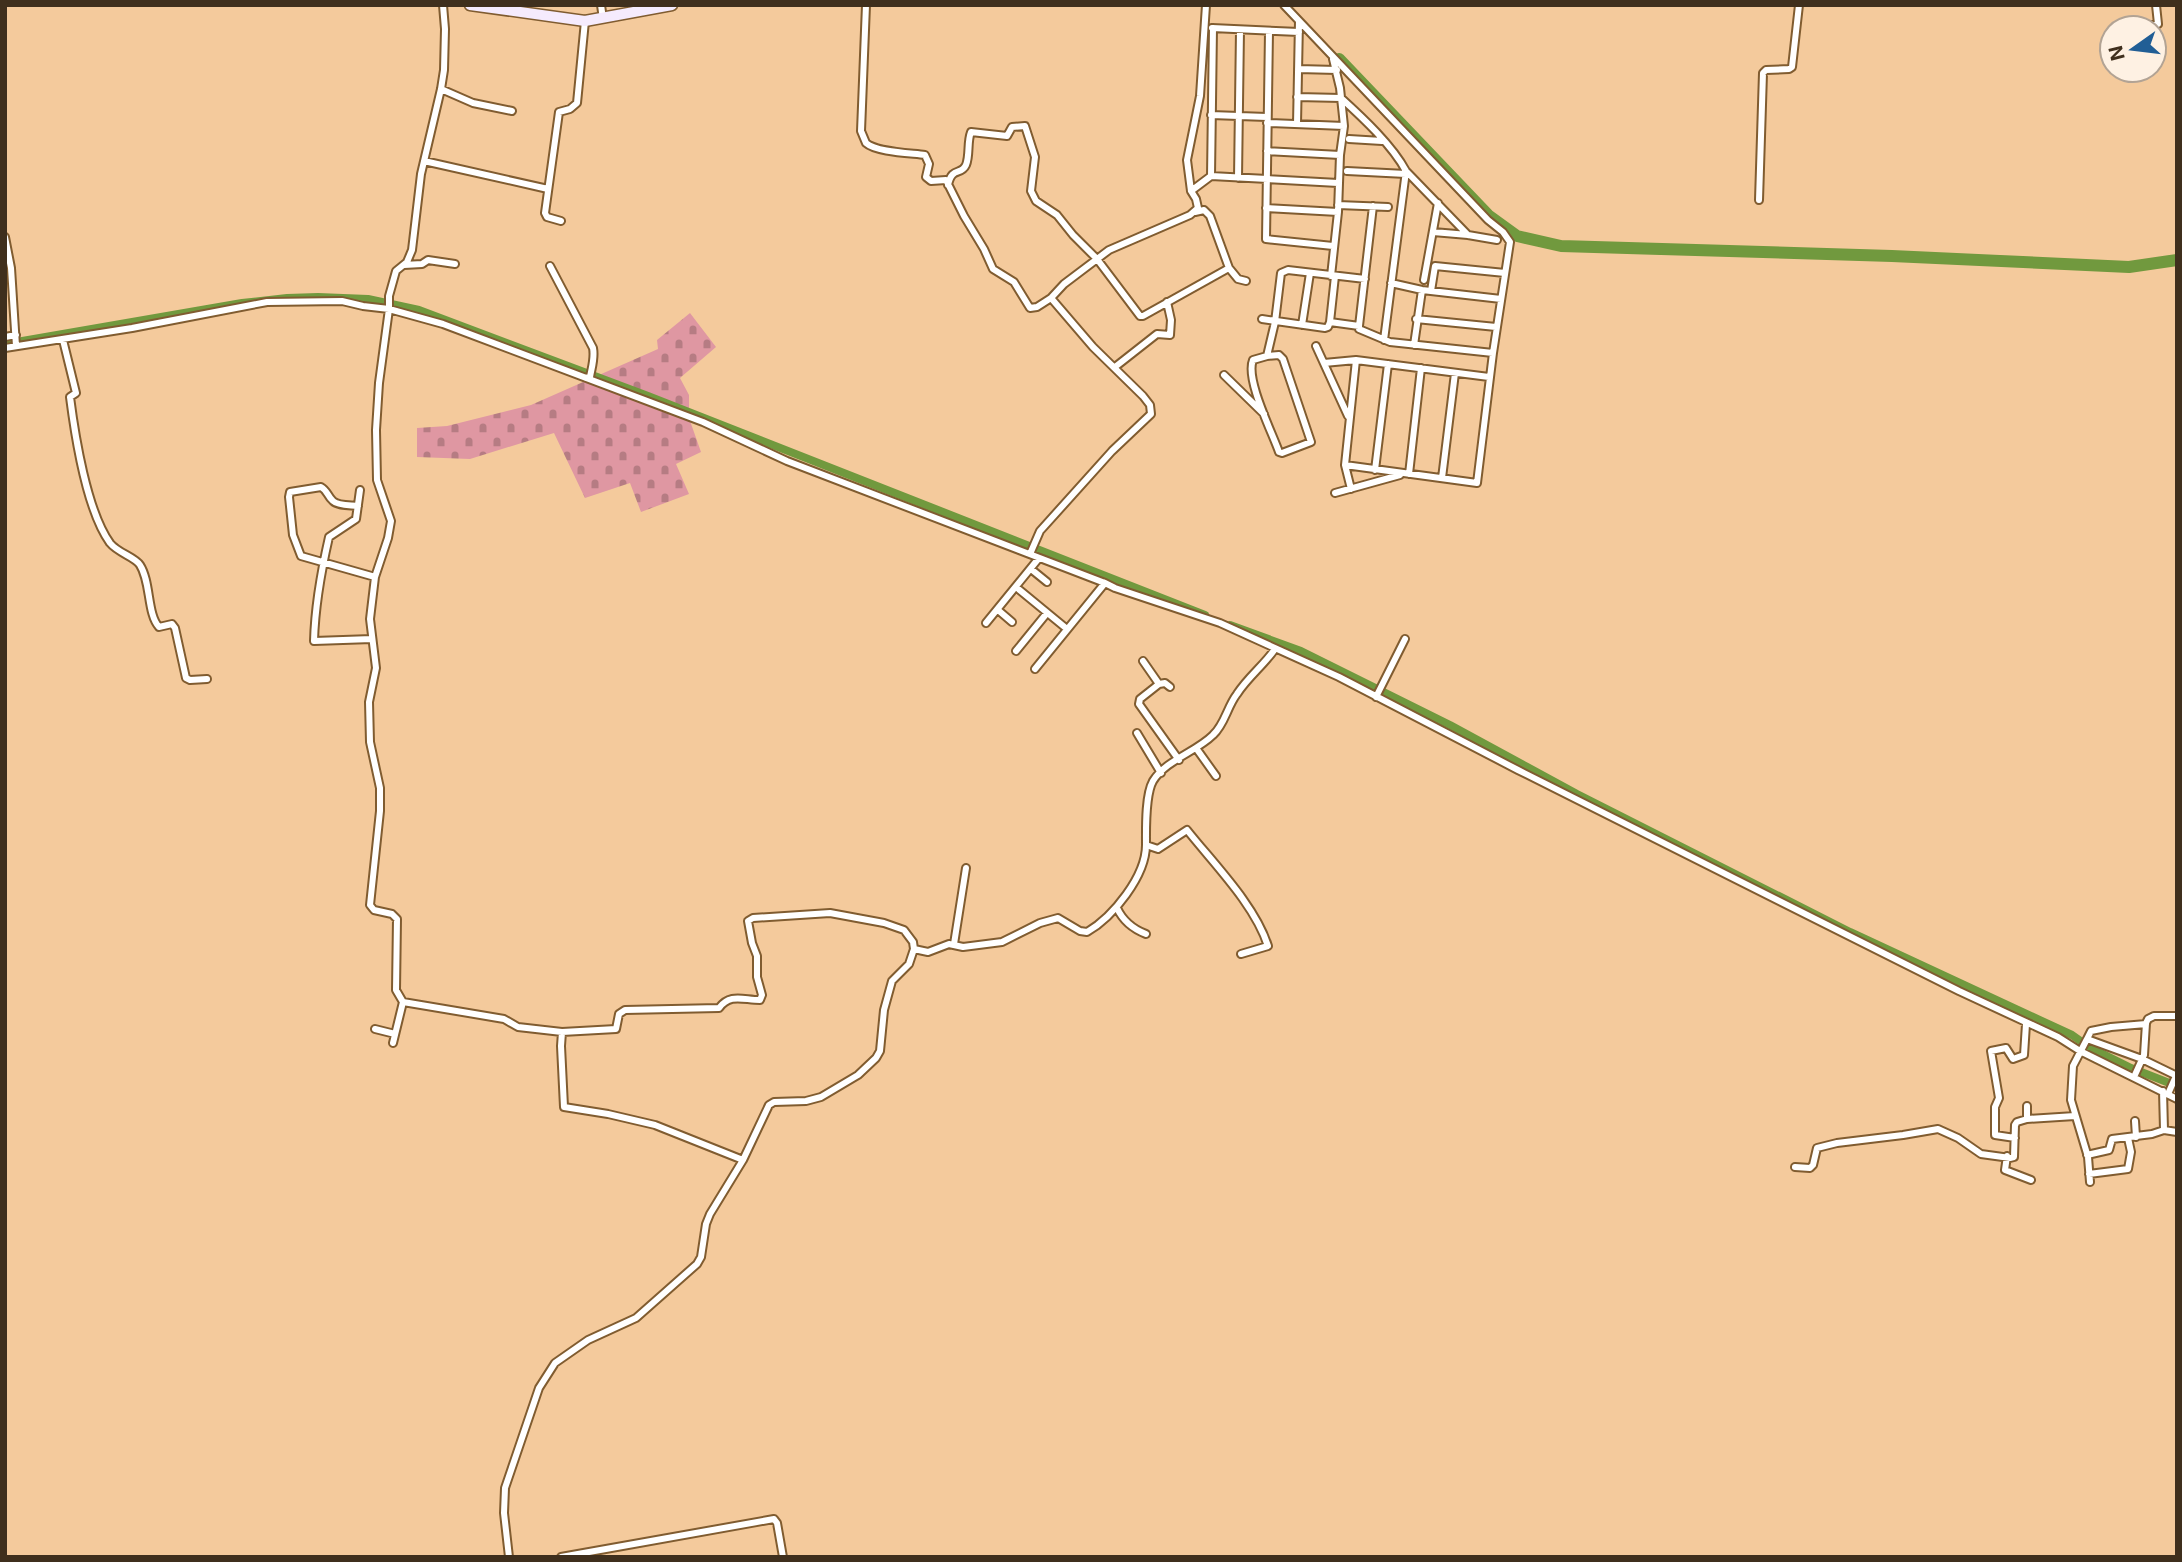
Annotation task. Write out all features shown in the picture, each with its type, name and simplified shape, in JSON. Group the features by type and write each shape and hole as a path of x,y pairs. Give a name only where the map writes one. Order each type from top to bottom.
{"street":[{"path":"443,5 445,29 441,89 424,161 410,258 396,271 389,296 379,383 376,468 391,528 375,577 370,619 376,668 369,702 370,742 377,769 380,799 370,905 374,910 392,914 397,919 396,990 404,1002 504,1019 518,1027 562,1032 616,1029 620,1014 625,1010 700,1010 719,1008 730,998 760,1000 762,995 757,977 757,956 748,921 750,919 830,913 884,923 904,930 913,942 914,949 909,964 892,981 884,1010 880,1051 876,1058 858,1075 821,1097 806,1101 774,1102 769,1105 743,1160 710,1214 701,1258 693,1268 636,1318 589,1340 555,1363 539,1388 505,1488 504,1513 509,1557"},
{"path":"470,5 585,21 671,5"},
{"path":"601,5 603,19"},
{"path":"866,5 862,137 874,149 925,155 929,164 926,177 931,181 943,179 948,185 993,270 1014,282 1030,308 1037,307 1051,298 1064,284 1109,250 1204,210 1210,216 1230,268 1238,279 1246,281"},
{"path":"1195,212 1198,208 1191,191 1187,160 1200,96 1206,5"},
{"path":"1284,5 1510,242 1489,377 1477,482 1345,465"},
{"path":"1759,200 1763,73 1792,67 1799,5"},
{"path":"561,221 546,215 548,189 558,115 577,103 585,21"},
{"path":"1297,124 1299,21"},
{"path":"1203,28 1299,32"},
{"path":"1211,176 1213,28"},
{"path":"1238,178 1240,30"},
{"path":"1269,31 1266,239 1334,246"},
{"path":"1262,319 1325,328 1330,322 1344,126 1333,57"},
{"path":"1298,69 1337,70"},
{"path":"441,89 473,103 512,111"},
{"path":"1297,97 1341,98 1400,160 1406,173 1468,234"},
{"path":"1211,115 1344,126"},
{"path":"948,185 950,176 962,170 967,163 971,132 1007,136 1012,127 1026,126 1035,157 1031,191 1036,201 1057,215 1097,259 1141,317 1230,268"},
{"path":"1349,139 1382,141"},
{"path":"1267,150 1340,155"},
{"path":"424,161 548,189"},
{"path":"1347,171 1406,173"},
{"path":"1384,340 1406,173"},
{"path":"1191,191 1211,176 1338,183"},
{"path":"1424,280 1438,203"},
{"path":"1373,206 1359,329 1384,340 1493,353"},
{"path":"1266,208 1388,207"},
{"path":"1433,232 1468,234 1497,240"},
{"path":"5,237 16,340"},
{"path":"404,265 422,264 428,260 455,264"},
{"path":"550,266 593,348 594,356 588,377"},
{"path":"1431,292 1435,266 1505,273"},
{"path":"1267,356 1275,322 1281,273 1288,270 1366,279"},
{"path":"1302,325 1310,273"},
{"path":"1391,283 1431,292 1501,299"},
{"path":"1414,345 1422,290"},
{"path":"1031,552 1040,531 1112,451 1151,414 1151,408 1143,396 1093,347 1051,298"},
{"path":"5,337 16,340 63,340 267,302 342,301 363,306 389,307 443,324 703,422 787,461 1031,552 1115,588 1220,623 1377,694 2177,1099"},
{"path":"1115,367 1157,334 1171,335 1167,302"},
{"path":"1416,319 1496,327"},
{"path":"1330,322 1359,326"},
{"path":"5,348 16,340"},
{"path":"63,340 76,393 70,397 72,413 87,485 101,527 114,547 141,566 156,623 159,627 172,624 175,628 186,678 207,679"},
{"path":"1316,346 1349,417"},
{"path":"1279,355 1283,359 1311,442 1282,453 1279,452 1265,416 1250,368 1253,360 1267,356 1279,355"},
{"path":"1324,363 1356,360 1489,377"},
{"path":"1350,489 1345,465 1356,360"},
{"path":"1375,470 1388,364"},
{"path":"1407,474 1421,368"},
{"path":"1442,478 1455,373"},
{"path":"1224,375 1265,416"},
{"path":"1335,493 1407,474"},
{"path":"358,506 332,501 326,489 321,486 290,492 288,503 293,535 303,558 375,577"},
{"path":"360,490 356,519 329,537 315,612 314,641 372,639"},
{"path":"986,623 1040,558"},
{"path":"1031,569 1047,582"},
{"path":"1035,670 1105,583"},
{"path":"1016,587 1067,629"},
{"path":"998,610 1012,622"},
{"path":"1016,651 1047,613"},
{"path":"1377,694 1405,639"},
{"path":"914,949 928,952 954,944 963,947 1002,942 1040,923 1058,918 1080,931 1087,932 1116,908 1142,865 1153,781 1218,730 1236,694 1275,649"},
{"path":"1143,661 1159,684"},
{"path":"1170,687 1165,683 1159,684 1140,699 1139,704 1179,760"},
{"path":"1137,733 1161,773"},
{"path":"1196,748 1216,775"},
{"path":"1146,845 1158,849 1187,830 1245,903 1264,934 1268,946 1241,954"},
{"path":"954,944 966,869"},
{"path":"1116,908 1120,916 1136,930 1146,933"},
{"path":"393,1043 404,1002"},
{"path":"2135,1076 2144,1055 2148,1018 2177,1016"},
{"path":"2015,1138 1994,1135 1995,1107 1999,1098 1991,1051 2006,1048 2013,1059 2024,1055 2026,1024"},
{"path":"2135,1121 2128,1169 2090,1178 2087,1155 2071,1100 2073,1066 2091,1031 2146,1024"},
{"path":"375,1029 395,1034"},
{"path":"562,1032 564,1107 655,1125 743,1160"},
{"path":"2086,1040 2141,1060 2176,1077 2167,1092 2164,1130"},
{"path":"2027,1106 2027,1119"},
{"path":"1795,1167 1813,1166 1817,1148 1938,1129 1958,1138 1981,1154 2010,1158 2014,1157 2017,1122 2075,1116"},
{"path":"2087,1155 2109,1150 2110,1140 2164,1130 2177,1132"},
{"path":"2007,1156 2006,1170 2031,1180"},
{"path":"561,1557 774,1519 778,1523 783,1557"}],"green space":[{"path":"690,313 716,347 680,378 689,395 689,418 701,452 676,464 689,494 641,512 630,483 585,498 554,433 470,459 417,457 417,428 447,426 531,405 658,349 657,340"}],"waterway":[{"path":"1339,59 1488,215 1517,236 1561,246 1892,256 2129,267 2177,260"},
{"path":"5,344 242,303 287,298 368,299 419,310 648,396 1205,615"},
{"path":"1230,625 1301,651 1850,932 2072,1035 2089,1047 2131,1068 2177,1086"}]}
